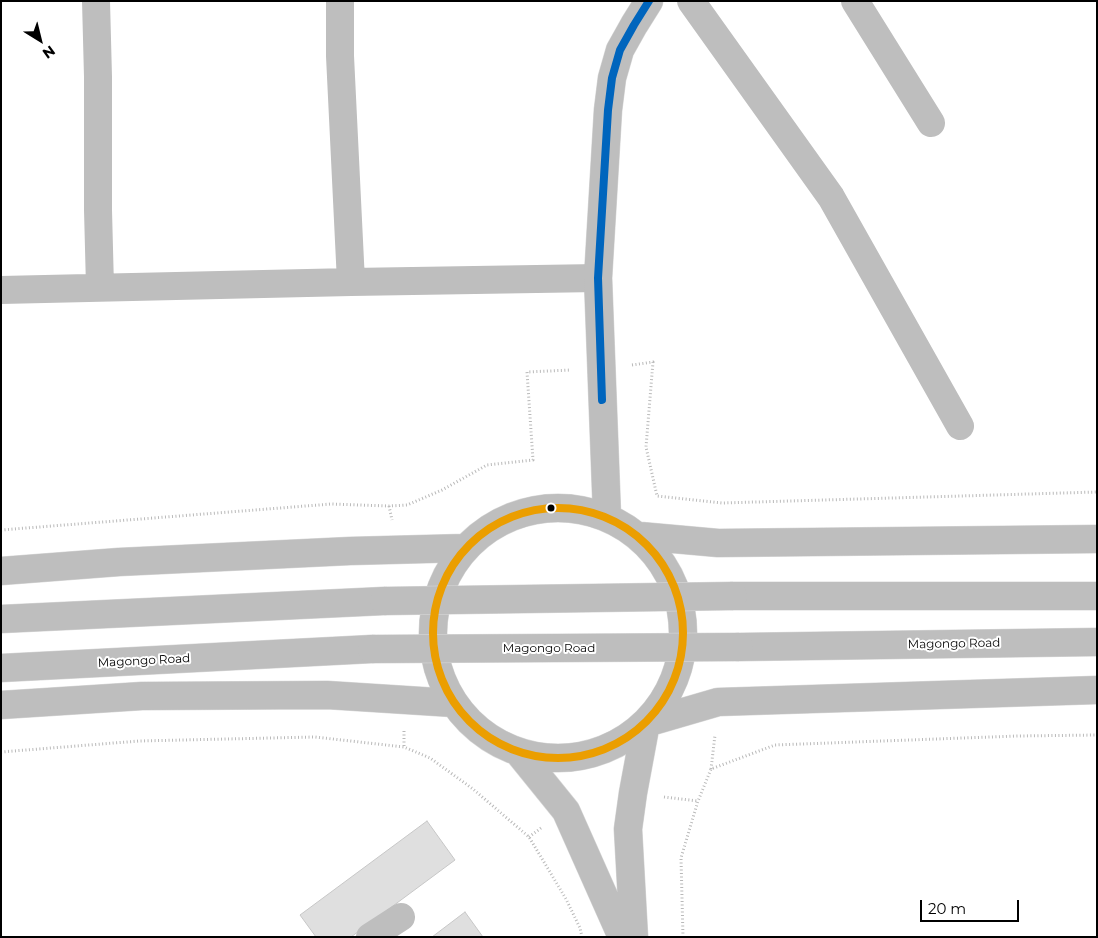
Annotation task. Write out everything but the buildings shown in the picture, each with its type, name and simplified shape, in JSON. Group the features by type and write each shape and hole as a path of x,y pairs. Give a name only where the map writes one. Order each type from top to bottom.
{"main road":[{"path":"96,1 100,288"},
{"path":"340,1 340,56 351,282"},
{"path":"606,516 598,278 608,110 612,78 620,50 649,1"},
{"path":"691,1 831,197 960,426"},
{"path":"855,1 931,123"},
{"path":"1,290 598,278"},
{"path":"569,507 606,516 640,536 663,562 678,593 684,628 681,662 678,671 668,695 646,723 625,740 600,751 573,758 546,758 519,753 482,734 453,703 439,673 432,640 434,607 446,576 465,548 495,524 531,510 569,507"},
{"path":"640,536 718,543 1097,539"},
{"path":"1,571 138,561 465,548"},
{"path":"1,620 384,601 733,596 1097,596"},
{"name":"Magongo Road","path":"1,668 372,649 739,647 1097,642"},
{"path":"646,723 718,702 1097,690"},
{"path":"1,704 142,696 327,694 453,703"},
{"path":"634,937 628,829 646,723"},
{"path":"519,753 566,810 622,937"},
{"path":"370,937 401,917"}],"path":[{"path":"1,530 331,504 407,505 442,490 486,465 533,460 527,372 601,368 653,362 646,447 657,496 722,503 1097,492"},
{"path":"683,937 681,858 698,801 711,769 776,746 1017,736 1097,735"},
{"path":"1,752 139,741 315,738 404,747 430,758 473,789 529,837 566,899 580,928 582,937"}],"transit line":[{"path":"602,400 598,278 608,110 612,78 620,50 649,1"},
{"path":"546,508 570,508 594,513 617,522 647,544 662,563 674,585 681,609 683,633 681,657 674,681 662,703 647,722 628,737 606,749 570,758 546,758 522,753 499,744 478,730 461,713 447,692 438,669 433,645 433,621 438,597 447,574 461,553 478,536 499,522 522,513 546,508"}]}
